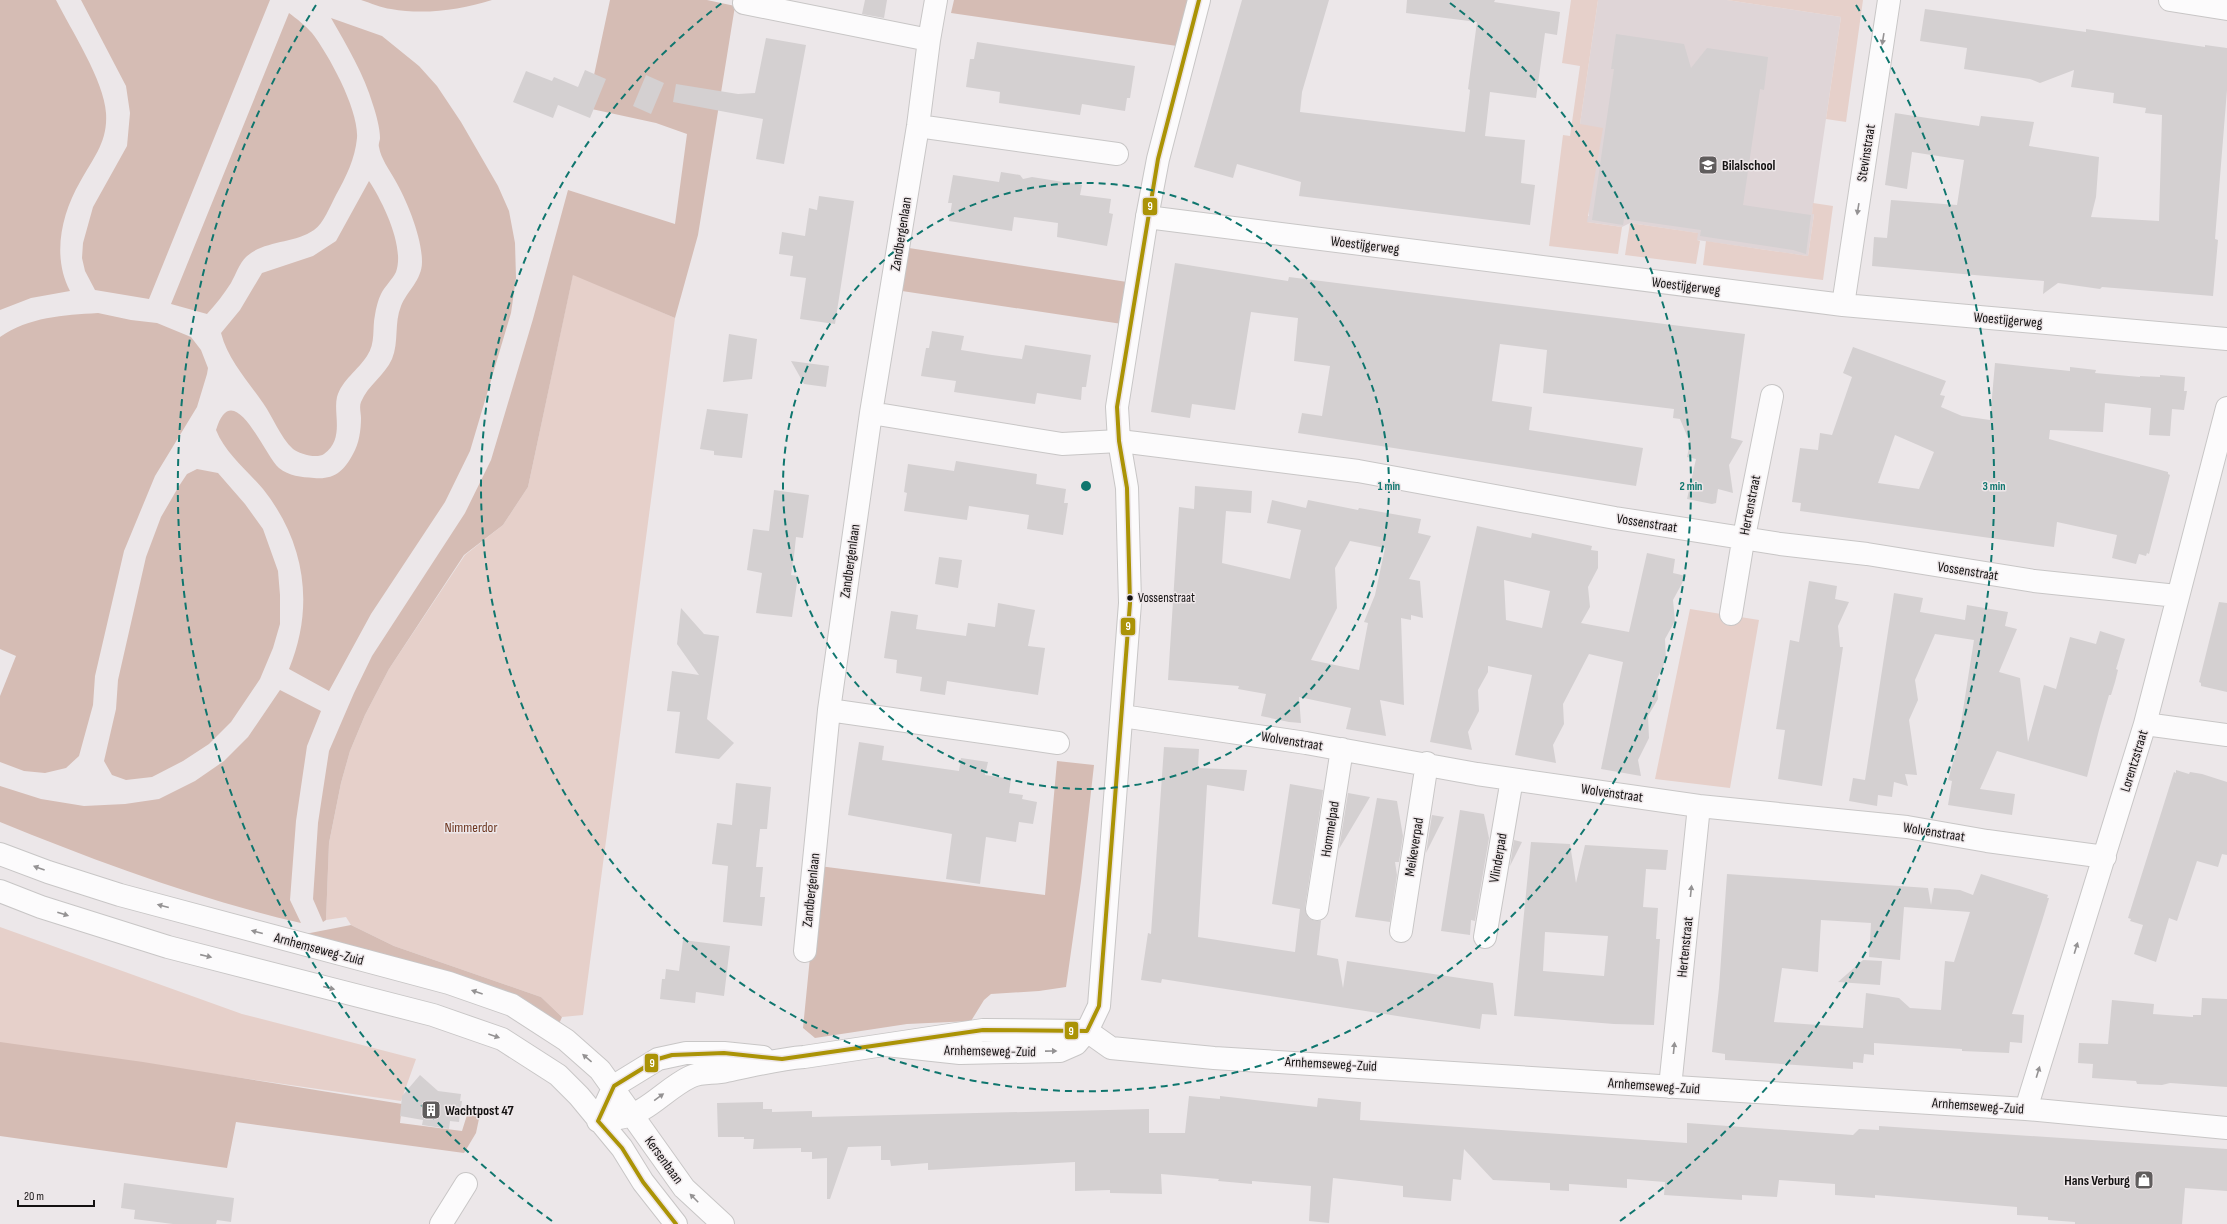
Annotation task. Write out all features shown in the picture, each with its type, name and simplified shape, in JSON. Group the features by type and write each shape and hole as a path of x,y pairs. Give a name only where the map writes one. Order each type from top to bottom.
{"street":[{"name":"Zandbergenlaan","path":"805,951 829,710 872,413 918,126 928,40 936,0"},
{"path":"1087,1031 1099,1006 1130,603 1127,488 1119,441 1117,407 1147,217 1158,159 1199,0"},
{"name":"Stevinstraat","path":"1843,305 1889,0"},
{"path":"2170,0 2227,9"},
{"path":"744,3 928,40"},
{"path":"918,126 1117,154"},
{"name":"Woestijgerweg","path":"1147,217 1843,305 2227,338"},
{"name":"Hertenstraat","path":"1731,614 1744,538 1772,396"},
{"name":"Lorentzstraat","path":"2026,1109 2145,724 2227,408"},
{"path":"872,413 1062,444 1119,441"},
{"name":"Vossenstraat","path":"1119,441 1358,471 1615,518 1744,538 1867,554 2034,581 2177,596"},
{"path":"829,710 1058,743"},
{"name":"Wolvenstraat","path":"1122,716 1342,749 1512,779 1699,806 1907,827 1987,841 2105,857"},
{"path":"2145,724 2227,735"},
{"name":"Hommelpad","path":"1317,909 1342,749"},
{"name":"Meikeverpad","path":"1401,930 1427,763"},
{"name":"Vlinderpad","path":"1485,937 1512,779"},
{"name":"Hertenstraat","path":"1670,1087 1699,806"},
{"name":"Arnhemseweg-Zuid","path":"0,854 48,872 120,895 449,983 512,1005 566,1040 600,1070 614,1086 658,1059 672,1055 724,1053 782,1059"},
{"path":"0,891 41,907 168,947 433,1015 502,1039 558,1075 579,1096 598,1120 614,1086"},
{"name":"Arnhemseweg-Zuid","path":"598,1120 633,1116 691,1076 709,1072 724,1072 782,1059 984,1030 1087,1031 1111,1048 1214,1058 2026,1109 2227,1128"},
{"name":"Kersenbaan","path":"614,1086 633,1116 684,1188 723,1224"},
{"name":"Kersenbaan","path":"598,1120 622,1148 643,1182 676,1224"},
{"path":"441,1224 466,1184"}],"shaded area":[{"path":"0,0 56,0 93,71 104,100 106,123 105,133 99,149 73,195 61,236 61,264 64,278 70,291 31,298 0,310"},
{"path":"81,0 270,0 149,299 95,290 85,271 82,258 83,243 93,207 127,146 130,113 126,86"},
{"path":"361,0 492,0 455,9 416,12 380,7"},
{"path":"610,0 707,0 735,6 698,235 675,318 573,275 528,487 503,525 464,555 389,669 365,715 350,751 341,783 329,843 326,920 323,922 313,899 318,823 329,751 372,656 465,513 491,460 533,319 568,190 675,224 687,134 656,123 587,108"},
{"path":"954,0 1189,0 1177,46 951,13"},
{"name":"Bilalschool","path":"1598,0 1727,0 1841,17 1812,214 1814,214 1808,256 1697,240 1697,233 1630,223 1622,227 1587,222 1587,216 1589,216 1580,124"},
{"path":"289,13 312,33 319,43 342,83 348,98 356,126 357,138 350,168 318,227 297,238 261,248 246,257 239,266 231,283 207,314 171,304"},
{"path":"331,18 382,36 419,66 437,86 461,122 498,186 509,211 515,243 516,278 511,313 470,451 445,502 371,614 329,691 289,669 297,645 302,622 302,575 297,553 277,509 263,489 231,454 216,430 223,415 231,410 239,414 248,423 273,460 283,471 295,476 321,478 333,476 342,470 350,460 358,441 360,432 361,402 368,390 389,365 392,359 399,312 420,274 422,262 417,231 404,198 383,160 379,146 379,126 365,82 355,60"},
{"path":"369,181 386,212 395,238 398,250 396,272 378,301 374,320 373,341 370,351 346,380 339,391 336,404 337,426 334,441 324,454 317,456 299,453 284,439 267,409 233,361 221,333 240,310 262,273 313,256 336,241"},
{"path":"909,248 1127,282 1122,324 902,291"},
{"path":"98,313 131,320 157,323 191,337 201,350 208,368 197,407 155,476 124,551 95,676 93,705 79,756 66,768 45,773 24,771 0,762 0,696 16,656 0,649 0,337 23,325 47,318"},
{"path":"197,469 218,473 245,504 263,529 278,571 280,624 273,648 260,679 231,722 209,744 183,761 152,777 126,780 112,775 104,761 116,709 118,680 146,557 161,517 187,474"},
{"path":"280,690 321,711 307,746 296,821 290,900 301,923 224,903 186,891 111,865 0,822 0,786 41,799 84,806 125,804 159,799 195,781 224,761 248,737"},
{"path":"1057,761 1094,765 1081,881 1066,987 1039,991 991,994 984,1000 971,1021 907,1024 815,1038 803,1028 819,866 1045,895"},
{"path":"351,925 394,946 541,997 562,1017 559,1024 305,934"},
{"path":"0,1042 143,1062 402,1104 400,1123 462,1131 467,1115 480,1114 476,1133 464,1153 236,1122 227,1168 0,1136"}],"green space":[{"path":"1571,0 1598,0 1580,124 1603,128 1587,222 1622,227 1618,254 1549,246 1563,135 1570,136 1580,66 1562,63"},
{"path":"1727,0 1863,0 1846,122 1826,119 1841,17"},
{"path":"1813,203 1833,206 1823,280 1703,265 1706,241 1808,256 1814,214 1812,214"},
{"path":"1630,223 1698,233 1697,240 1700,241 1696,264 1625,255"},
{"name":"Nimmerdor","path":"573,274 675,318 583,1015 562,1017 541,997 394,946 351,925 346,917 326,920 329,843 341,783 350,751 365,715 389,669 465,555 503,525 528,487"},
{"path":"1690,609 1759,620 1730,788 1655,779"},
{"path":"0,927 242,1014 416,1059 401,1101 0,1043"}],"building":[{"path":"865,0 887,0 884,18 862,14"},
{"path":"1242,0 1329,0 1302,92 1300,112 1465,132 1470,90 1468,89 1477,22 1406,13 1407,0 1495,0 1494,2 1560,12 1557,35 1545,33 1536,98 1490,92 1485,136 1525,140 1521,183 1535,185 1530,225 1299,196 1301,182 1237,164 1233,178 1194,167"},
{"path":"1925,9 2086,32 2086,29 2205,47 2205,45 2227,48 2227,90 2215,239 2218,240 2213,296 2102,287 2100,289 2058,283 2043,294 2044,281 1872,266 1874,237 1887,238 1891,200 1957,205 1964,160 1912,152 1907,189 1885,185 1895,113 1979,126 1981,116 2034,122 2029,146 2099,157 2096,197 2091,217 2159,221 2162,115 2145,113 2146,108 2113,103 2114,93 2071,87 2074,70 2040,83 2030,79 1964,69 1967,48 1920,41"},
{"path":"1616,34 1684,44 1691,68 1707,48 1768,57 1764,90 1760,89 1743,205 1811,215 1806,254 1793,250 1700,236 1701,230 1624,219 1623,225 1592,220 1614,69 1611,69"},
{"path":"766,38 806,45 784,164 756,159 763,119 673,102 676,84 738,94 755,93"},
{"path":"977,42 1135,66 1130,98 1127,98 1125,111 1082,104 1080,115 999,103 1000,92 966,87 970,59 974,59"},
{"path":"585,70 606,79 590,118 558,105 553,118 513,102 526,71 552,81 554,77 578,87"},
{"path":"646,75 664,83 651,114 633,106"},
{"path":"1001,172 1020,175 1023,179 1032,177 1082,185 1080,195 1111,199 1109,213 1113,214 1107,246 1057,237 1058,223 1014,217 1012,231 949,221 952,203 948,203 953,175 999,182"},
{"path":"819,196 854,201 835,324 800,319 806,278 790,276 793,256 779,254 782,232 805,236 809,208 817,210"},
{"path":"1175,263 1288,281 1289,277 1745,334 1731,438 1743,441 1729,465 1733,493 1718,489 1716,503 1712,504 1687,499 1696,459 1687,457 1690,443 1680,419 1673,418 1674,409 1543,393 1547,350 1500,344 1492,401 1532,407 1529,430 1643,448 1636,486 1298,433 1302,413 1322,416 1330,366 1294,361 1298,318 1251,312 1235,410 1192,404 1190,418 1151,412"},
{"path":"932,331 964,336 961,350 992,355 1022,359 1025,345 1091,355 1086,387 1082,387 1081,400 1037,393 1035,404 954,392 956,381 921,376 926,348 929,348"},
{"path":"729,334 757,339 752,379 723,382"},
{"path":"1853,347 1946,381 1940,395 1945,396 1941,407 1962,416 1990,420 1995,363 2070,371 2070,367 2096,370 2095,373 2140,377 2160,377 2160,375 2185,377 2184,391 2187,391 2184,410 2172,409 2170,436 2149,435 2151,408 2105,403 2103,432 2050,430 2049,439 2168,472 2170,475 2149,554 2147,553 2146,556 2139,554 2136,564 2112,558 2117,535 2057,522 2054,547 1800,511 1801,503 1792,502 1800,448 1818,450 1820,433 1832,435 1852,377 1843,373","holes":["1895,435 1934,452 1919,489 1878,483"]},
{"path":"791,361 829,366 826,387 804,384"},
{"path":"707,409 748,414 742,458 714,455 714,451 700,449"},
{"path":"956,461 1037,474 1036,484 1066,489 1064,503 1068,503 1063,535 1027,529 1029,515 969,506 967,520 904,511 907,493 904,492 908,464 954,471"},
{"path":"1195,486 1252,491 1251,513 1226,511 1222,563 1290,579 1301,530 1267,523 1272,500 1306,508 1308,500 1358,510 1359,508 1421,519 1418,533 1431,536 1409,579 1420,581 1423,618 1411,615 1411,620 1401,618 1404,705 1380,700 1386,736 1346,729 1351,708 1299,697 1301,723 1289,722 1261,716 1266,694 1238,689 1239,686 1168,680 1179,507 1194,509","holes":["1350,541 1385,548 1375,595 1364,622 1368,623 1359,670 1311,660 1337,608 1335,568"]},
{"path":"774,490 809,495 803,538 796,537 791,575 798,576 792,617 756,613 762,573 747,570 753,529 769,531"},
{"path":"1477,526 1531,538 1532,533 1592,546 1591,550 1598,551 1598,568 1588,587 1590,607 1581,623 1629,632 1647,553 1675,559 1673,573 1686,576 1673,600 1675,621 1665,639 1666,660 1657,679 1658,699 1648,716 1649,738 1638,760 1641,776 1601,769 1623,662 1589,654 1563,704 1564,724 1553,745 1556,763 1515,755 1532,675 1488,666 1488,672 1478,690 1479,711 1468,732 1472,750 1430,742","holes":["1504,580 1550,591 1542,628 1506,620"]},
{"path":"939,557 962,560 958,588 935,584"},
{"path":"1809,581 1837,586 1835,599 1849,602 1838,626 1840,647 1843,647 1822,786 1778,779 1785,730 1776,729 1790,640 1799,642"},
{"path":"1894,593 1923,598 1920,612 1965,620 1967,605 2008,612 2005,626 2017,629 1999,672 2020,678 2028,742 2044,685 2056,689 2070,637 2096,644 2100,631 2125,639 2116,669 2118,670 2115,682 2111,695 2109,695 2087,777 1997,751 1980,789 2015,794 2012,815 1948,805 1952,781 1948,780 1957,748 1974,640 1935,634 1915,680 1918,700 1909,720 1917,775 1905,774 1908,786 1894,782 1892,797 1878,795 1877,806 1849,801 1853,778 1865,780"},
{"path":"2219,602 2227,603 2227,692 2201,686 2201,683 2199,682"},
{"path":"998,603 1035,610 1028,646 1045,648 1038,695 947,681 945,695 920,691 922,677 896,673 897,660 884,658 891,611 918,615 916,629 966,636 968,623 995,627"},
{"path":"681,608 704,634 719,636 707,719 734,743 719,759 675,753 680,712 667,711 672,671 699,675 677,644"},
{"path":"859,742 884,746 882,760 959,771 961,758 988,762 985,775 1011,779 1009,793 1023,795 1022,799 1037,802 1033,824 1019,822 1016,842 986,837 980,884 946,879 952,834 848,815"},
{"path":"1164,747 1199,749 1198,768 1247,770 1244,791 1207,785 1198,937 1295,952 1300,909 1272,904 1290,784 1323,790 1305,907 1309,918 1315,921 1321,921 1317,955 1338,959 1343,988 1347,961 1493,983 1497,1015 1482,1014 1480,1029 1162,979 1161,983 1141,980 1148,933 1151,934"},
{"path":"2176,770 2189,774 2190,772 2202,774 2227,782 2227,855 2222,854 2218,867 2197,861 2177,921 2169,918 2156,962 2134,954 2143,925 2130,921 2131,919 2128,918 2174,772 2176,773"},
{"path":"736,783 771,787 767,829 760,829 756,867 763,867 760,897 765,897 762,926 723,922 728,866 712,864 717,823 732,825"},
{"path":"1348,793 1370,797 1339,849"},
{"path":"1377,798 1397,801 1403,836 1399,862 1395,862 1397,875 1390,922 1355,917"},
{"path":"1460,810 1484,814 1489,838 1475,921 1471,920 1470,935 1441,931"},
{"path":"1432,815 1444,817 1426,853"},
{"path":"1514,840 1522,842 1510,866"},
{"path":"1531,842 1570,844 1576,883 1585,845 1668,850 1666,870 1646,869 1643,907 1658,908 1656,939 1660,939 1654,1025 1614,1024 1514,1016","holes":["1545,932 1608,936 1604,976 1543,971"]},
{"path":"1727,874 1928,888 1931,905 1934,888 1960,890 1973,895 1981,874 2048,895 2047,898 2049,898 2012,1014 2024,1015 2022,1043 2010,1042 2009,1053 1962,1051 1962,1049 1874,1043 1874,1055 1864,1054 1863,1063 1853,1062 1853,1069 1725,1060 1725,1054 1712,1052 1719,988","holes":["1904,907 1970,912 1954,962 1945,961 1941,1010 1910,1008 1899,998 1866,993 1863,1028 1774,1022 1782,968 1818,972 1821,920 1871,923 1869,957 1900,960"]},
{"path":"683,940 730,946 724,996 696,992 695,1003 660,999 662,979 665,979 666,969 679,971"},
{"path":"1863,960 1882,961 1880,985 1838,982"},
{"path":"2202,998 2227,999 2227,1087 2170,1083 2162,1085 2137,1084 2136,1081 2092,1078 2093,1064 2078,1063 2079,1043 2108,1044 2112,1000 2154,1004 2153,1014 2193,1017 2193,1015 2201,1015"},
{"name":"Wachtpost 47","path":"420,1075 438,1091 461,1094 460,1101 462,1101 459,1122 450,1121 449,1129 422,1125 423,1120 400,1116 402,1096"},
{"path":"1189,1096 1220,1099 1220,1096 1317,1107 1318,1098 1361,1102 1360,1120 1687,1143 1687,1123 1853,1135 1859,1129 1879,1130 1879,1126 2227,1149 2227,1191 2185,1188 2182,1224 2075,1224 2075,1222 2048,1220 2048,1217 2017,1215 2017,1207 1875,1195 1875,1198 1835,1195 1835,1184 1779,1180 1777,1197 1742,1195 1742,1200 1664,1195 1665,1182 1627,1179 1627,1188 1569,1184 1569,1191 1550,1190 1550,1183 1493,1180 1464,1149 1461,1180 1453,1179 1451,1201 1403,1197 1403,1186 1333,1178 1329,1223 1309,1221 1311,1186 1252,1181 1252,1184 1218,1181 1219,1179 1161,1174 1162,1194 1110,1193 1110,1190 1075,1191 1075,1162 928,1170 928,1163 891,1166 890,1160 881,1160 881,1146 848,1147 830,1199 827,1199 827,1158 812,1159 812,1152 801,1152 801,1148 753,1149 754,1139 744,1139 744,1137 718,1137 717,1103 763,1102 763,1109 772,1109 772,1112 812,1111 812,1117 1149,1109 1149,1133 1185,1133"},
{"path":"124,1183 234,1198 231,1222 217,1220 216,1224 173,1224 134,1219 135,1210 121,1208"}],"transit line":[{"name":"9","path":"676,1224 643,1182 622,1148 598,1121 614,1086 658,1059 672,1055 724,1053 782,1059 983,1030 1087,1031 1099,1006 1130,603 1127,488 1119,441 1117,407 1158,159 1199,0"}],"place":[{"name":"Bilalschool","path":"1708,165"},
{"name":"Vossenstraat","path":"1130,598"},
{"name":"Wachtpost 47","path":"431,1110"},
{"name":"Hans Verburg","path":"2144,1180"}]}
